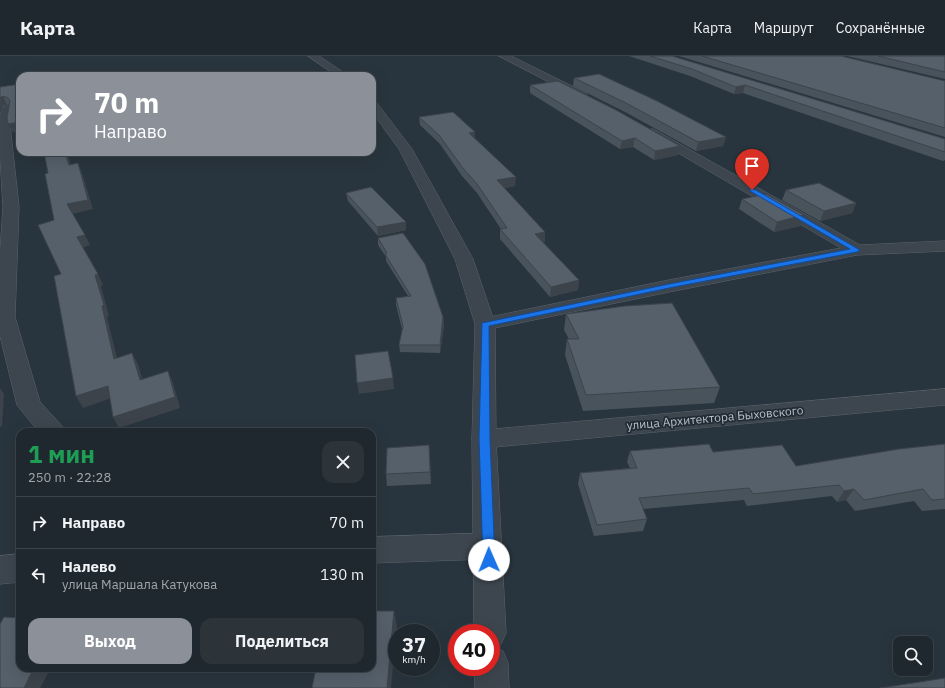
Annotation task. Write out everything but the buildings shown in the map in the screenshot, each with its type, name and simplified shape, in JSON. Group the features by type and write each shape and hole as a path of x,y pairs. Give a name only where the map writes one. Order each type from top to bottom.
{"street":[{"path":"313,56 338,72"},
{"path":"504,56 593,101"},
{"path":"376,109 405,149 464,259 485,324 484,439 490,624"},
{"path":"4,120 11,207 5,317 29,405 49,428"},
{"path":"641,126 857,250"},
{"path":"485,324 669,286 857,250 945,246"},
{"name":"улица Архитектора Быховского","path":"484,439 945,397"},
{"path":"376,550 488,546"},
{"path":"492,676 492,688"}],"route":[{"path":"489,560 484,439 485,324 669,286 857,250 752,190"}]}
